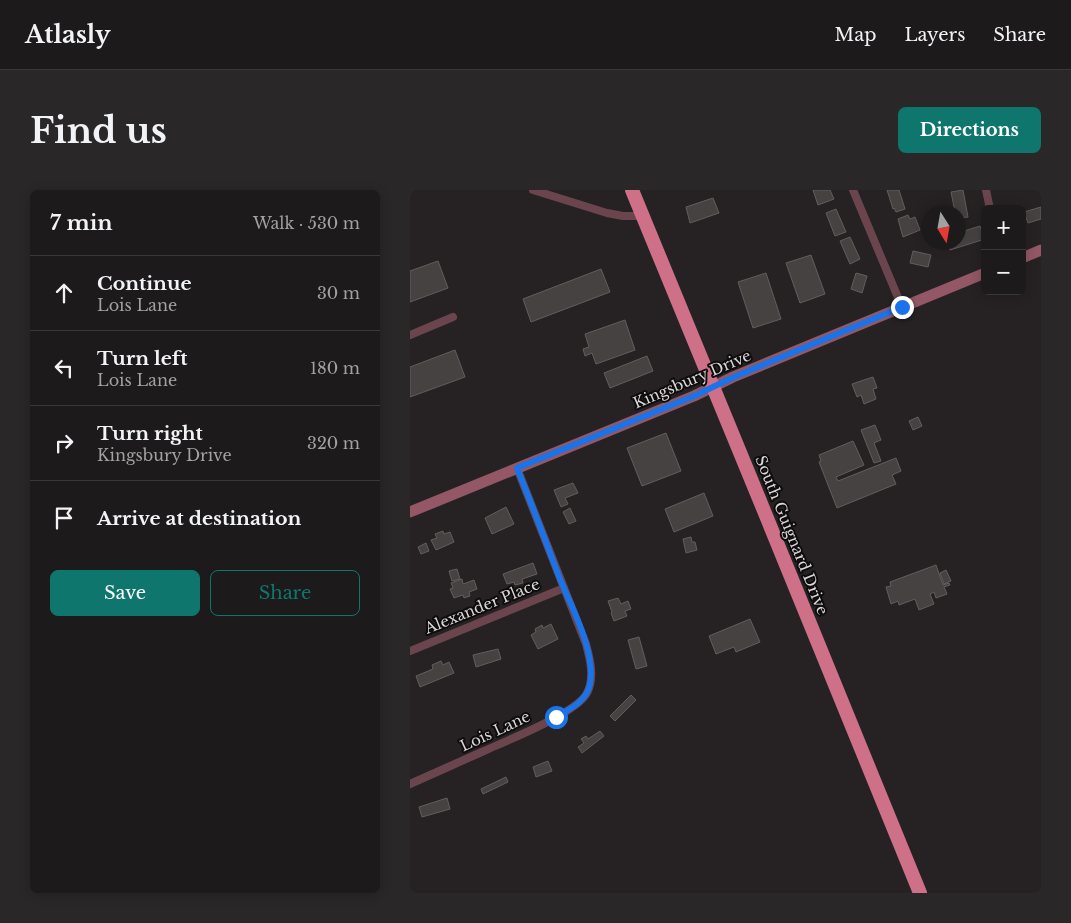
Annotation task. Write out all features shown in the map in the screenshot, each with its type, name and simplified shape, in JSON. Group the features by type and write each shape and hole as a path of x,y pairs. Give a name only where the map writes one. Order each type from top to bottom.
{"highway":[{"name":"South Guignard Drive","path":"632,190 920,893"}],"street":[{"path":"533,190 607,213 623,216 642,216"},
{"path":"853,190 902,307"},
{"path":"986,190 989,205"},
{"path":"1026,256 1041,250"},
{"name":"Kingsbury Drive","path":"410,512 694,396 734,377 981,275"},
{"path":"410,334 453,316"},
{"name":"Lois Lane","path":"410,784 548,721 574,706 588,692 591,673 590,659 581,629 517,468"},
{"name":"Alexander Place","path":"410,650 564,588"}],"building":[{"path":"813,190 830,190 834,199 818,205"},
{"path":"887,190 899,190 905,209 896,212 893,209"},
{"path":"963,190 966,205 954,205 951,192"},
{"path":"713,198 719,213 690,223 686,207"},
{"path":"1041,207 1041,219 1028,223 1026,211"},
{"path":"836,209 846,232 835,236 826,213"},
{"path":"908,215 910,219 915,217 920,230 903,237 898,219"},
{"path":"980,226 981,240 966,245 966,230"},
{"path":"850,237 860,259 850,264 840,241"},
{"path":"913,251 931,255 928,267 910,263"},
{"path":"811,255 825,294 800,303 786,263"},
{"path":"438,261 448,288 410,302 410,271"},
{"path":"601,269 610,292 531,322 523,299"},
{"path":"766,273 781,319 753,328 738,282"},
{"path":"856,273 867,276 862,293 851,289"},
{"path":"625,320 635,350 596,364 592,353 585,356 583,349 589,347 585,334"},
{"path":"455,350 465,377 410,397 410,367"},
{"path":"647,356 653,371 610,388 604,373"},
{"path":"873,377 877,388 873,389 876,399 864,404 861,395 857,397 852,384"},
{"path":"918,417 922,426 913,430 909,421"},
{"path":"875,425 881,440 874,443 881,461 874,463 861,430"},
{"path":"666,433 681,471 642,486 627,448"},
{"path":"853,441 864,465 836,477 838,481 896,458 901,471 892,475 896,484 837,508 819,462 821,461 819,455"},
{"path":"573,483 578,493 565,498 568,504 561,507 554,490"},
{"path":"704,493 713,516 674,532 665,509"},
{"path":"506,507 514,524 492,534 485,518"},
{"path":"570,508 576,521 569,524 563,512"},
{"path":"443,531 444,534 450,532 454,542 436,550 431,540 437,538 435,534"},
{"path":"691,537 692,542 695,542 697,550 686,553 683,539"},
{"path":"426,543 429,551 421,554 418,547"},
{"path":"533,563 537,574 522,579 523,583 515,585 514,582 507,584 503,574"},
{"path":"936,565 943,585 949,583 950,585 944,587 947,594 936,598 934,592 930,594 934,604 919,610 915,599 899,605 898,601 891,604 886,587 891,586 890,582"},
{"path":"457,569 460,579 452,581 449,571"},
{"path":"946,570 951,581 944,584 940,573"},
{"path":"462,579 463,584 474,580 477,589 469,592 470,596 464,598 463,595 454,598 450,589 453,588 451,583"},
{"path":"618,598 621,604 628,601 631,609 625,611 627,616 614,621 608,601"},
{"path":"750,619 760,642 736,652 734,647 716,654 709,636"},
{"path":"551,624 558,639 538,649 531,635 536,632 535,629 542,625 543,628"},
{"path":"639,637 647,666 636,669 628,640"},
{"path":"498,649 501,659 476,667 473,655"},
{"path":"441,661 443,665 449,662 454,673 420,687 416,676 433,669 432,665"},
{"path":"631,695 636,700 615,721 610,716"},
{"path":"600,731 604,736 582,753 578,747 584,743 581,739 586,736 588,739"},
{"path":"548,761 552,771 536,777 533,767"},
{"path":"506,777 508,782 483,794 481,789"},
{"path":"447,798 450,809 422,817 419,807"}],"route":[{"path":"556,717 583,699 588,692 591,673 590,659 581,629 517,468 694,396 734,377 902,307"}]}
